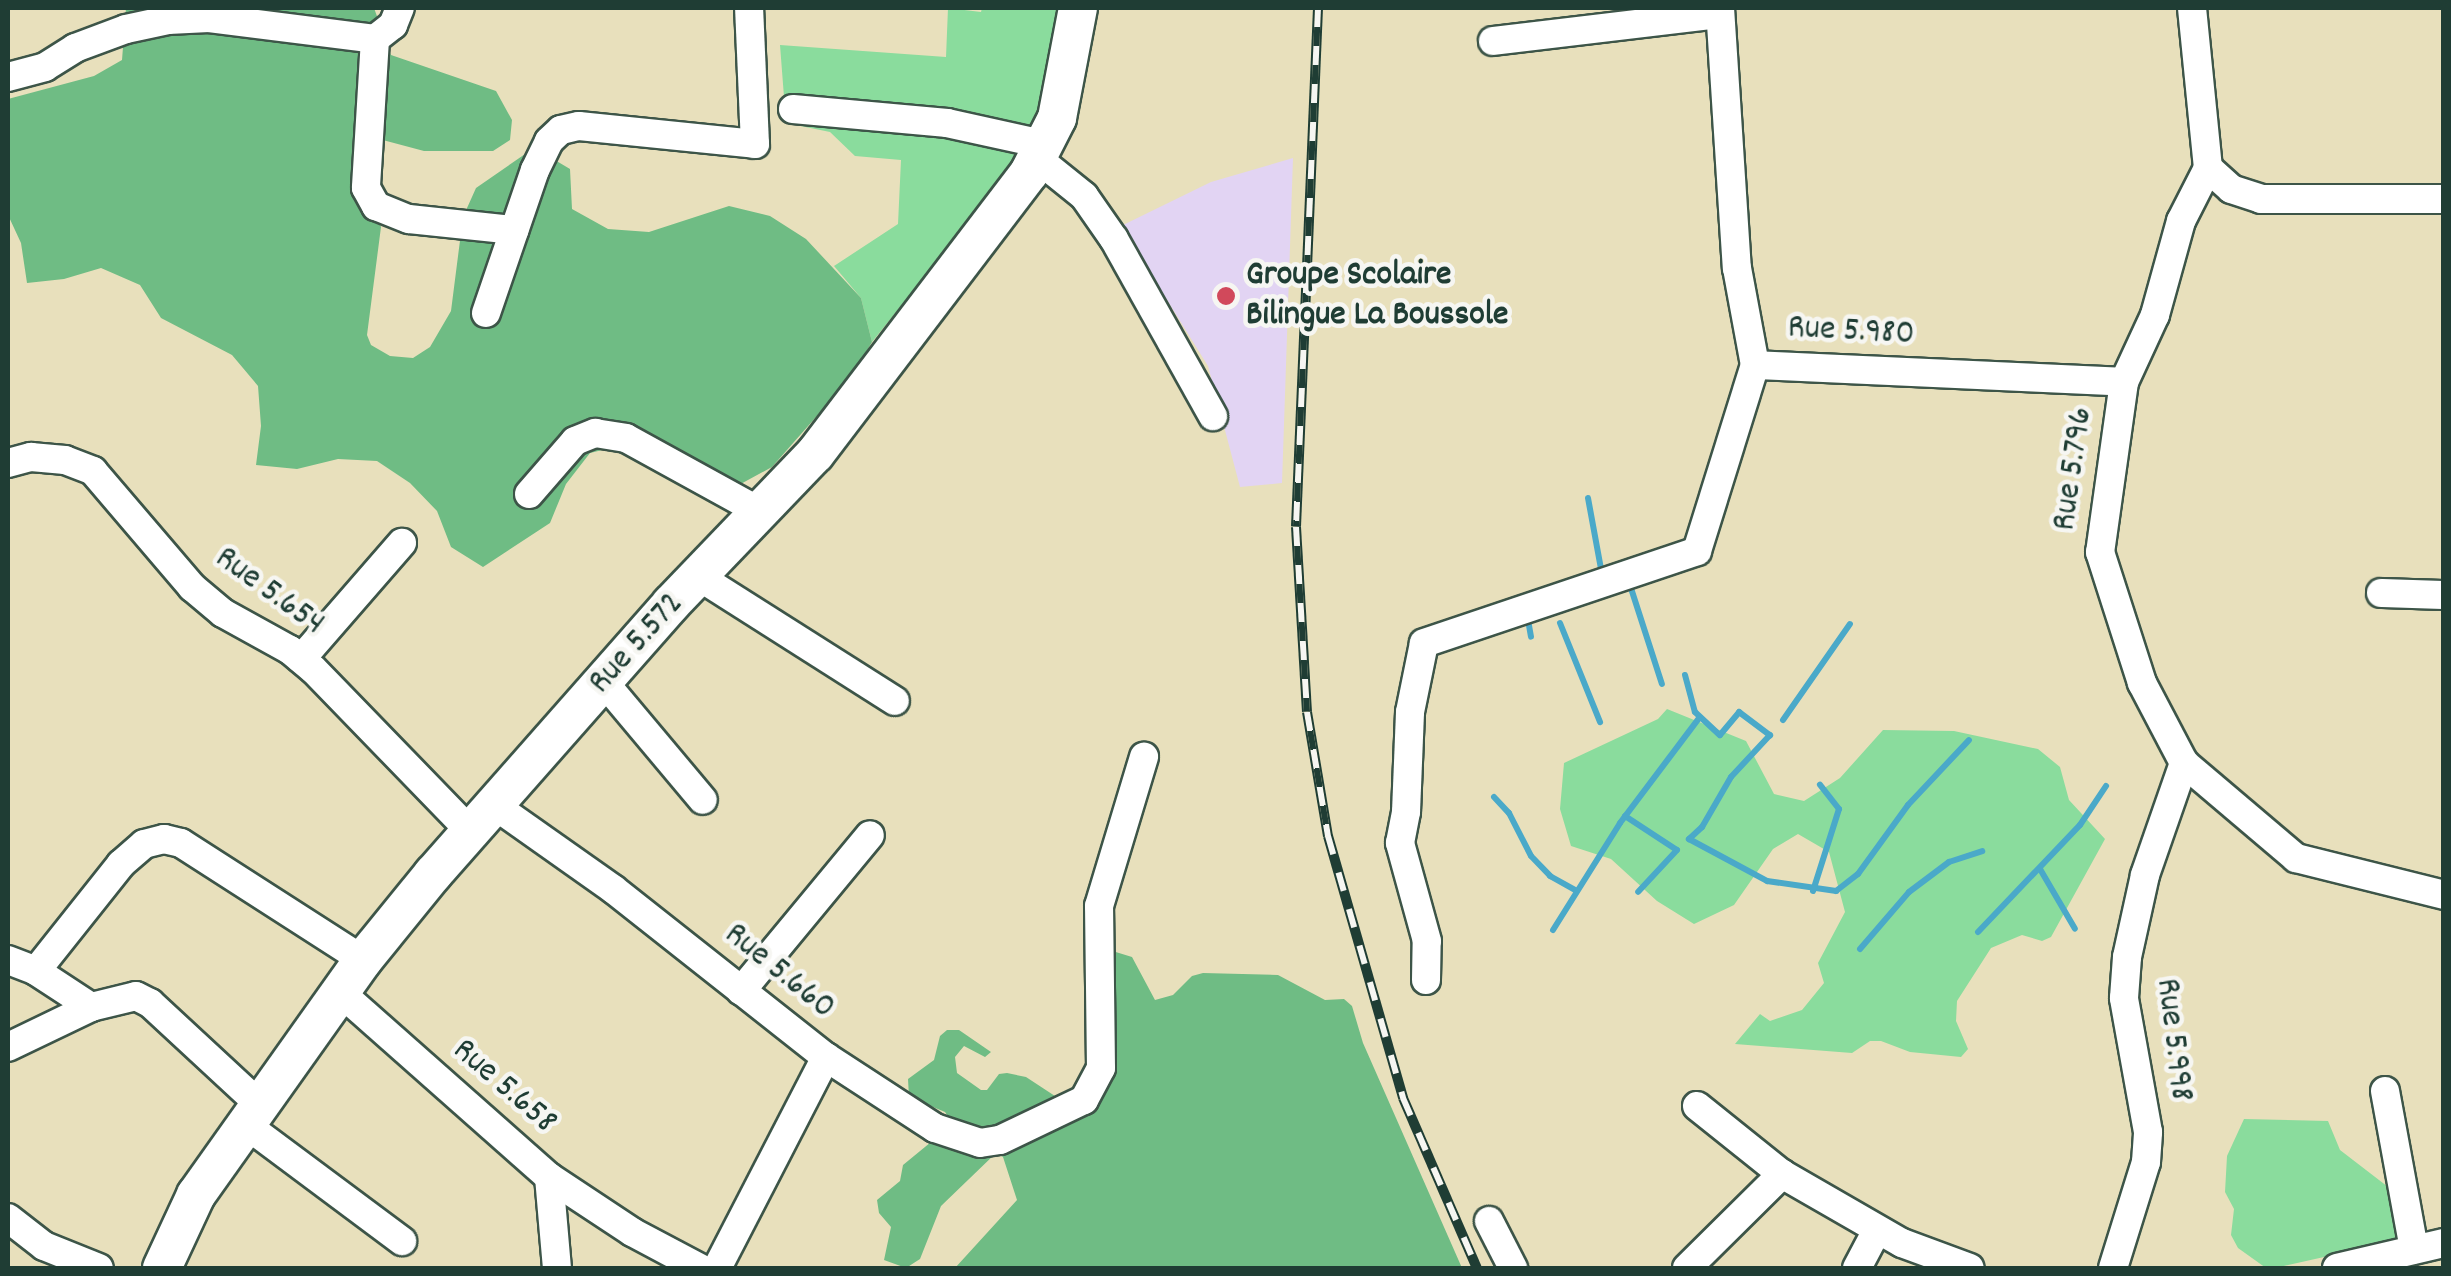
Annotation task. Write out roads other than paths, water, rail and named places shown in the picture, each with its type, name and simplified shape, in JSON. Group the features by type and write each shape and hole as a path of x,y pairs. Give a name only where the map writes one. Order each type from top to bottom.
{"street":[{"path":"8,77 45,68 75,48 126,29 209,18 375,39 393,25 400,8"},
{"path":"486,313 549,141 561,130 578,126 755,144 750,8"},
{"name":"Rue 5.572","path":"162,1268 182,1217 363,960 603,681 815,454 1043,152 1065,86 1078,8"},
{"path":"2192,8 2208,168 2231,189 2262,199 2444,199"},
{"path":"1493,41 1720,11"},
{"name":"Rue 5.980","path":"1720,11 1737,268 1755,365 2124,382"},
{"path":"375,39 366,188 376,206 409,219 514,230"},
{"path":"792,109 948,123 1043,152 1094,210 1213,416"},
{"name":"Rue 5.796","path":"2208,168 2182,221 2155,316 2124,382 2100,552 2142,683 2184,763 2296,858 2444,895"},
{"path":"1426,980 1427,941 1400,843 1406,812 1410,712 1424,643 1697,552 1755,365"},
{"path":"529,494 576,441 595,433 626,438 759,511"},
{"name":"Rue 5.654","path":"8,463 30,457 65,460 93,471 192,587 222,612 301,659 482,819"},
{"path":"301,659 402,543"},
{"path":"698,576 896,701"},
{"path":"2381,593 2444,595"},
{"path":"603,681 703,800"},
{"path":"826,1057 935,1128 980,1144 1000,1140 1084,1100 1101,1068 1099,906 1144,757"},
{"name":"Rue 5.998","path":"2113,1268 2146,1162 2148,1132 2124,998 2127,957 2144,875 2184,763"},
{"name":"Rue 5.660","path":"482,819 613,889 826,1057 717,1268"},
{"path":"741,991 870,835"},
{"path":"36,972 121,864 144,844 164,839 181,843 363,960"},
{"path":"8,960 36,972 91,1007"},
{"name":"Rue 5.658","path":"340,992 549,1177 557,1268"},
{"path":"8,1048 91,1007 124,996 150,1002 252,1114 402,1241"},
{"path":"2384,1091 2414,1249"},
{"path":"1697,1106 1782,1174 1877,1230 1931,1257 1970,1268"},
{"path":"1687,1268 1782,1174"},
{"path":"549,1177 632,1232 700,1268"},
{"path":"8,1221 44,1246 99,1268"},
{"path":"1489,1221 1513,1268"},
{"path":"1857,1268 1877,1230"},
{"path":"2336,1268 2444,1243"}],"waterway":[{"path":"1588,498 1602,574"},
{"path":"1629,582 1662,684"},
{"path":"1527,614 1531,637"},
{"path":"1560,623 1600,722"},
{"path":"1783,720 1850,624"},
{"path":"1685,675 1695,712 1720,735 1739,712 1770,735 1731,777 1702,827 1689,839 1767,881 1836,891 1858,874 1908,805 1969,740"},
{"path":"1553,930 1620,823 1699,718"},
{"path":"1813,891 1839,809 1820,785"},
{"path":"1978,932 2080,825 2106,786"},
{"path":"1494,797 1509,813 1531,856 1550,876 1575,890"},
{"path":"1625,816 1677,850 1638,892"},
{"path":"1860,949 1909,892 1949,862 1982,851"},
{"path":"2040,869 2075,929"}],"railway":[{"path":"1318,8 1296,527 1307,712 1328,836 1403,1098 1477,1268"}],"place":[{"name":"Groupe Scolaire Bilingue La Boussole","path":"1226,296"}]}
